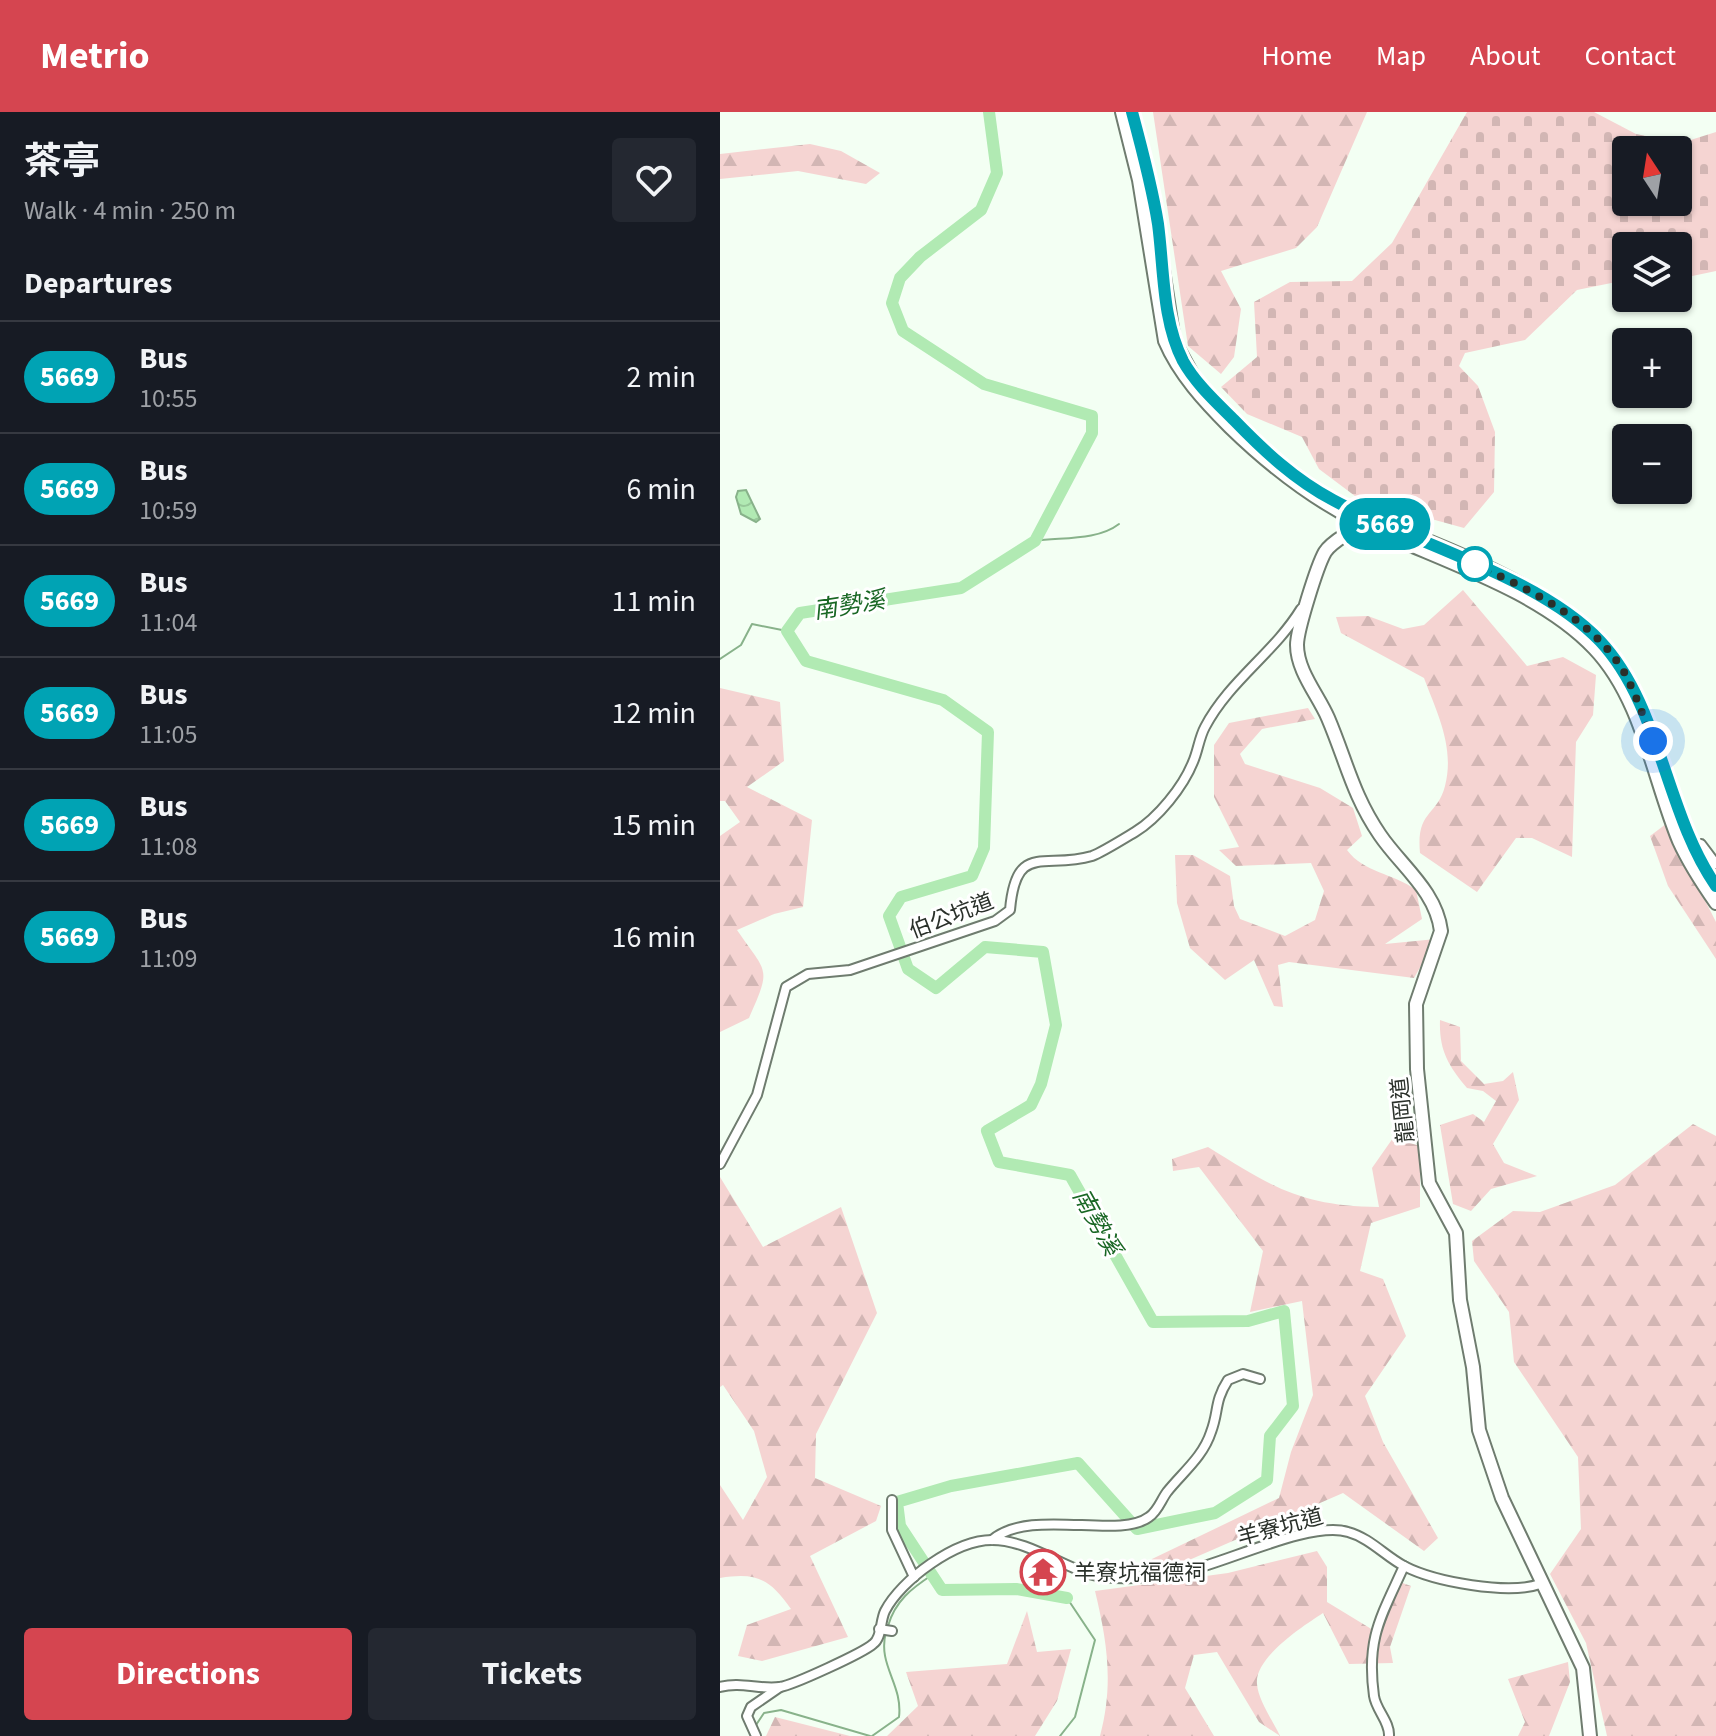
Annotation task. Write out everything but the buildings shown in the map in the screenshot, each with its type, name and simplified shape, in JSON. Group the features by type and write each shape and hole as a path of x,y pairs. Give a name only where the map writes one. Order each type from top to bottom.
{"street":[{"path":"1122,112 1139,180 1165,341 1172,357 1216,413 1266,462 1301,490 1497,579 1568,620 1611,669 1692,846 1716,886"},
{"path":"1132,112 1158,224 1169,318 1183,361 1221,408 1279,463 1305,484 1364,520"},
{"name":"龍岡道","path":"1364,520 1326,550 1307,598 1307,611 1297,635 1297,653 1329,722 1355,797 1382,838 1419,882 1440,919 1441,931 1416,1004 1417,1069 1429,1183 1456,1233 1460,1300 1473,1367 1479,1430 1502,1498 1540,1584 1566,1627 1583,1668 1590,1736"},
{"name":"伯公坑道","path":"720,1164 757,1095 786,987 808,974 837,973 1005,916 1010,910 1014,880 1019,870 1033,864 1093,856 1149,821 1184,778 1204,729 1233,686 1285,631 1307,598"},
{"path":"1658,768 1691,866 1716,903"},
{"path":"1692,846 1701,844 1716,864"},
{"path":"754,1734 747,1716 751,1707 780,1687 875,1644 891,1601 916,1575 951,1552 992,1540 1001,1532 1060,1523 1132,1524 1149,1518 1198,1457 1212,1431 1214,1406 1228,1380 1243,1374 1260,1379"},
{"path":"892,1500 892,1530 916,1575"},
{"name":"羊寮坑道","path":"992,1540 1047,1554 1088,1573 1121,1577 1182,1572 1331,1530 1361,1537 1404,1566 1472,1584 1527,1589 1540,1584"},
{"path":"1389,1736 1375,1701 1370,1663 1373,1634 1404,1566"},
{"path":"879,1629 892,1631"},
{"path":"720,1687 733,1683 780,1687"}],"green space":[{"path":"1153,112 1367,112 1317,227 1296,248 1221,271 1241,309 1234,357 1221,374 1188,346"},
{"path":"1467,112 1594,112 1646,136 1612,136 1612,216 1692,216 1692,140 1716,132 1716,271 1692,276 1692,232 1612,232 1612,283 1577,290 1525,340 1465,353 1459,366 1478,386 1495,432 1494,492 1464,528 1359,499 1319,469 1302,437 1247,414 1221,387 1257,357 1254,302 1290,282 1352,281 1392,243"},
{"path":"810,144 841,151 880,173 866,184 798,171 720,179 720,154"},
{"path":"1463,590 1527,666 1563,657 1596,675 1593,715 1576,742 1572,857 1532,838 1516,838 1477,892 1420,853 1421,829 1441,796 1448,772 1443,730 1424,678 1341,633 1336,617 1368,616 1403,629 1424,625"},
{"path":"720,688 780,702 784,761 747,787 812,820 803,907 774,914 737,930 760,963 763,979 749,1018 720,1032 720,836 740,822 725,801 720,801"},
{"path":"1308,708 1315,719 1262,729 1240,754 1245,764 1320,788 1353,808 1362,836 1347,850 1362,864 1416,890 1422,919 1385,944 1436,939 1414,978 1289,962 1278,965 1283,1007 1274,1006 1254,960 1225,980 1190,948 1177,903 1175,855 1193,855 1230,876 1234,906 1240,919 1285,936 1315,920 1324,891 1311,863 1236,866 1219,850 1239,847 1214,797 1214,745 1229,723"},
{"path":"1666,824 1716,922 1716,959 1668,886 1650,836"},
{"path":"1440,1020 1460,1027 1461,1061 1484,1084 1503,1081 1513,1072 1519,1100 1493,1144 1504,1163 1537,1176 1491,1189 1471,1211 1453,1204 1440,1125 1473,1114 1484,1122 1496,1101 1483,1091 1467,1088 1455,1072 1443,1049"},
{"path":"1693,1124 1716,1136 1716,1736 1607,1736 1586,1643 1550,1574 1581,1529 1578,1457 1514,1362 1509,1312 1474,1261 1472,1241 1513,1211 1540,1212 1615,1185"},
{"path":"1393,1138 1420,1146 1420,1207 1371,1223 1360,1271 1383,1279 1406,1336 1365,1396 1383,1442 1438,1538 1424,1551 1343,1493 1180,1564 1147,1570 1152,1559 1279,1498 1291,1452 1313,1395 1302,1301 1250,1312 1263,1251 1199,1167 1173,1171 1172,1159 1208,1147 1288,1192 1328,1203 1379,1207 1372,1168"},
{"path":"720,1177 763,1247 841,1207 877,1313 816,1434 815,1478 881,1506 876,1521 810,1556 848,1637 762,1661 738,1656 747,1625 791,1609 762,1580 744,1576 720,1578 720,1485 743,1520 767,1477 754,1431 723,1385 720,1387"},
{"path":"1317,1551 1327,1567 1327,1602 1373,1630 1397,1581 1411,1586 1390,1647 1393,1663 1349,1664 1323,1613 1281,1644 1258,1674 1260,1697 1280,1736 1259,1722 1217,1652 1194,1655 1185,1688 1214,1736 1100,1736 1108,1680 1103,1627 1095,1591 1228,1573"},
{"path":"1027,1611 1037,1652 1071,1649 1057,1701 1035,1736 887,1736 918,1706 906,1672 1007,1664"},
{"path":"1568,1662 1570,1682 1549,1736 1518,1736 1525,1722 1508,1679"},
{"path":"775,1717 850,1736 766,1736"}],"water":[{"path":"746,490 760,519 756,522 741,514 736,497 738,491"}],"waterway":[{"name":"南勢溪","path":"989,112 997,173 981,210 920,257 900,278 892,303 903,331 984,384 1092,416 1092,433 1035,541 961,588 800,613 787,631 806,661 943,700 988,732 984,848 972,876 901,897 889,916 908,969 936,988 985,947 1043,952 1056,1025 1041,1084 1031,1105 987,1131 999,1162 1070,1175 1153,1322 1248,1321 1284,1311 1293,1406 1270,1436 1267,1480 1215,1513 1137,1529 1078,1463 951,1486 897,1502 900,1526 942,1590 1016,1589 1067,1598"},
{"path":"1035,541 1090,536 1119,524"},
{"path":"720,659 741,645 752,624 787,631"},
{"path":"888,1626 905,1596 932,1575"},
{"name":"南勢溪","path":"1060,1736 1075,1717 1095,1640 1067,1598"},
{"path":"872,1736 899,1717 897,1694 885,1655 886,1632"},
{"path":"756,1725 764,1713 781,1710 870,1736"}],"bus line":[{"name":"5669","path":"1132,112 1158,224 1174,341 1195,378 1255,442 1305,484 1366,517 1499,575 1556,607 1599,640 1616,660 1632,687 1689,840 1716,886"}],"place":[{"name":"羊寮坑福德祠","path":"1043,1572"}],"route":[{"path":"1475,564 1556,607 1599,640 1625,673 1653,741"}]}
